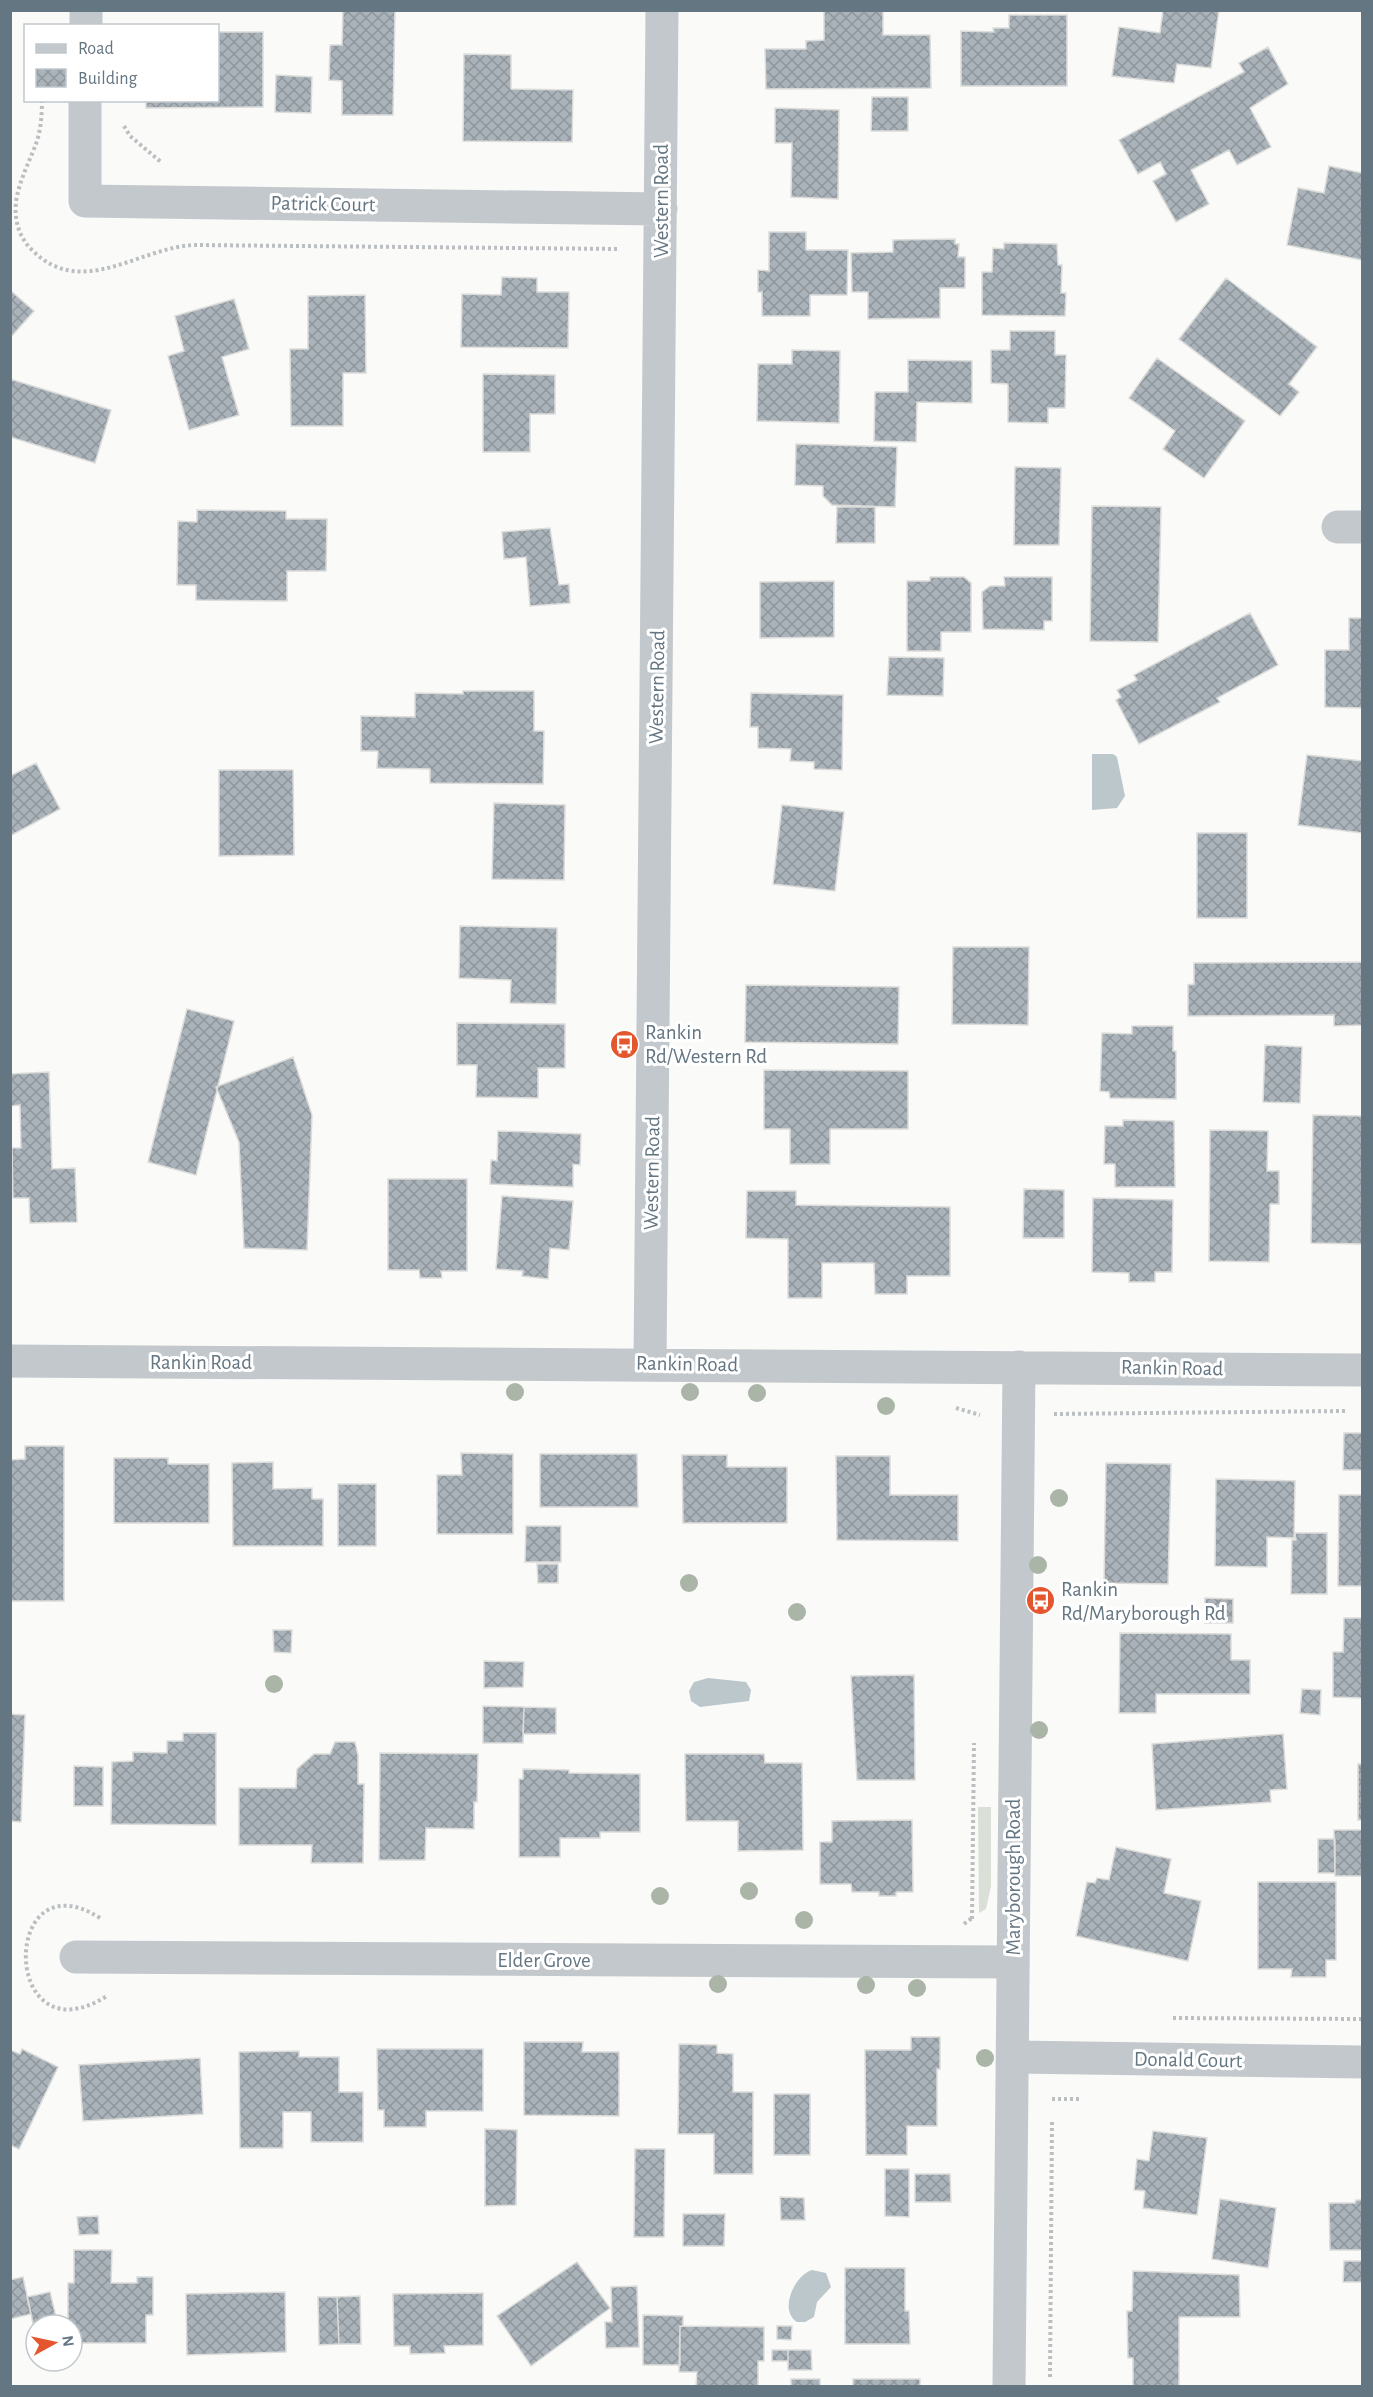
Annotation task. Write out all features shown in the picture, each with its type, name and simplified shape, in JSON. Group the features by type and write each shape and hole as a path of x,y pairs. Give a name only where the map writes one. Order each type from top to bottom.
{"street":[{"name":"Western Road","path":"650,1364 662,10"},
{"name":"Patrick Court","path":"86,102 85,201 661,209"},
{"name":"Rankin Road","path":"10,1361 1362,1370"},
{"name":"Maryborough Road","path":"1009,2386 1019,1367"},
{"name":"Elder Grove","path":"76,1957 1012,1962"},
{"name":"Donald Court","path":"1013,2058 1362,2062"}],"path":[{"path":"123,119 124,129 130,136 153,157 168,164"},
{"path":"1055,1414 1351,1411"},
{"path":"1172,2018 1362,2019"},
{"path":"1050,2386 1052,2099"}],"shaded area":[{"path":"1092,754 1113,754 1117,757 1125,796 1117,808 1092,810"},
{"path":"708,1678 746,1682 751,1690 749,1701 700,1707 691,1701 689,1691 694,1682"},
{"path":"978,1807 991,1807 991,1886 986,1909 979,1913"},
{"path":"812,2270 826,2273 831,2287 817,2302 814,2317 805,2322 797,2322 791,2317 789,2310 791,2293 800,2279"}],"building":[{"path":"343,10 395,10 393,115 342,115 342,81 329,80 330,45 342,45"},
{"path":"824,10 883,10 883,35 930,35 931,88 766,89 765,49 806,49 806,41 824,40"},
{"path":"1163,10 1219,10 1211,68 1177,64 1174,83 1112,76 1119,27 1160,33"},
{"path":"1009,15 1067,15 1067,86 961,86 961,31 994,32 993,28 1009,28"},
{"path":"219,32 263,32 263,107 146,108 146,102 219,102"},
{"path":"1268,47 1288,84 1250,108 1271,147 1237,165 1229,150 1191,170 1209,204 1176,222 1153,181 1166,174 1160,162 1138,174 1119,140 1244,72 1239,63"},
{"path":"464,54 511,55 511,89 573,90 572,142 463,141"},
{"path":"276,75 312,77 311,113 275,112"},
{"path":"872,97 908,97 908,131 871,131"},
{"path":"775,108 839,110 838,199 791,197 792,143 775,143"},
{"path":"1329,166 1362,173 1362,260 1287,245 1298,188 1324,193"},
{"path":"769,232 806,232 806,250 848,250 847,295 810,295 810,316 762,316 762,292 758,292 758,270 769,271"},
{"path":"955,239 955,244 959,244 958,257 965,257 965,288 940,288 940,318 868,319 868,292 852,292 851,253 893,252 893,240"},
{"path":"1004,243 1057,244 1058,265 1062,265 1061,293 1066,293 1065,316 982,315 982,272 992,272 993,248 1004,249"},
{"path":"502,277 537,278 537,292 569,292 568,348 461,347 462,294 501,295"},
{"path":"1226,278 1317,347 1289,384 1299,392 1280,416 1179,339"},
{"path":"10,290 34,311 10,338"},
{"path":"365,295 366,373 343,373 343,426 291,426 290,349 308,349 308,296"},
{"path":"234,299 249,349 222,357 239,415 189,430 168,356 184,351 175,316"},
{"path":"1010,331 1055,331 1055,355 1066,355 1065,408 1048,408 1048,423 1008,422 1008,384 991,383 991,350 1010,350"},
{"path":"792,350 840,351 839,423 757,421 758,364 792,364"},
{"path":"1157,358 1245,421 1204,478 1163,449 1175,431 1129,398"},
{"path":"908,360 972,361 972,403 917,402 916,442 874,441 875,392 908,392"},
{"path":"483,374 555,375 555,414 530,414 530,452 483,452"},
{"path":"10,379 111,410 95,463 10,437"},
{"path":"796,444 897,447 895,507 832,505 823,496 823,486 795,485"},
{"path":"1015,467 1061,468 1059,545 1014,545"},
{"path":"1092,506 1161,507 1158,642 1090,641"},
{"path":"837,507 875,507 875,543 836,543"},
{"path":"197,510 286,511 286,519 327,519 326,571 287,571 287,601 196,600 196,585 177,585 178,521 197,522"},
{"path":"550,528 559,585 569,584 570,603 530,606 526,557 504,559 502,532"},
{"path":"930,577 964,577 971,583 971,632 941,632 941,651 907,651 907,581 930,581"},
{"path":"1004,577 1052,577 1052,621 1044,621 1044,630 983,629 982,592 990,586 1005,586"},
{"path":"834,581 834,637 760,638 760,582"},
{"path":"1250,613 1278,665 1217,698 1220,702 1139,744 1116,700 1121,697 1117,690 1137,680 1134,675"},
{"path":"1349,618 1362,618 1362,708 1325,707 1325,650 1349,650"},
{"path":"889,657 944,658 943,696 887,695"},
{"path":"463,691 534,691 534,731 544,731 543,784 430,783 430,769 377,768 378,751 361,751 361,716 415,717 415,693 463,694"},
{"path":"751,693 843,695 842,770 814,769 814,762 790,761 791,749 758,748 758,727 750,727"},
{"path":"1307,755 1362,761 1362,833 1298,825"},
{"path":"36,763 60,809 10,836 10,776"},
{"path":"219,770 293,770 294,855 219,856"},
{"path":"494,803 565,805 564,880 492,879"},
{"path":"782,805 844,812 835,891 773,884"},
{"path":"1197,833 1247,833 1247,918 1197,918"},
{"path":"460,926 557,928 556,1004 510,1003 511,980 459,978"},
{"path":"953,947 1029,947 1028,1025 952,1024"},
{"path":"1362,962 1362,1025 1334,1026 1334,1015 1188,1016 1188,985 1194,984 1194,963"},
{"path":"746,985 899,987 898,1044 745,1042"},
{"path":"187,1009 234,1021 196,1175 148,1162"},
{"path":"457,1023 565,1024 565,1068 538,1068 538,1098 476,1097 477,1065 457,1065"},
{"path":"1132,1026 1173,1026 1173,1051 1176,1051 1176,1099 1110,1098 1109,1092 1100,1091 1102,1033 1132,1034"},
{"path":"1265,1045 1302,1047 1300,1103 1263,1102"},
{"path":"293,1057 312,1115 307,1250 244,1248 239,1142 216,1087"},
{"path":"764,1070 908,1071 908,1129 830,1129 830,1164 790,1164 790,1129 764,1129"},
{"path":"49,1072 52,1169 75,1168 77,1222 30,1223 29,1198 13,1198 12,1148 21,1148 20,1105 10,1106 10,1074"},
{"path":"1313,1115 1362,1116 1362,1244 1311,1243"},
{"path":"1123,1120 1174,1121 1175,1187 1115,1187 1115,1164 1104,1164 1105,1126 1123,1126"},
{"path":"1210,1130 1268,1131 1267,1171 1279,1171 1279,1204 1270,1204 1269,1262 1209,1261"},
{"path":"498,1131 581,1134 580,1165 573,1164 573,1187 490,1184 491,1160 497,1161"},
{"path":"388,1179 467,1179 467,1271 441,1271 442,1278 420,1278 419,1270 388,1270"},
{"path":"1024,1189 1064,1190 1064,1238 1023,1238"},
{"path":"747,1191 796,1191 796,1205 950,1207 950,1276 907,1276 907,1294 875,1294 874,1263 822,1263 822,1298 788,1298 788,1239 746,1238"},
{"path":"502,1196 573,1201 569,1250 550,1248 548,1279 522,1276 523,1271 496,1269"},
{"path":"1093,1198 1173,1200 1172,1272 1155,1272 1155,1282 1129,1282 1129,1273 1092,1272"},
{"path":"1344,1433 1362,1433 1362,1470 1343,1470"},
{"path":"25,1446 64,1446 64,1601 10,1601 10,1460 25,1459"},
{"path":"461,1453 513,1454 513,1534 437,1534 437,1475 462,1475"},
{"path":"540,1454 637,1454 638,1507 540,1507"},
{"path":"682,1455 727,1455 727,1467 787,1467 787,1523 683,1523"},
{"path":"836,1456 890,1456 890,1495 958,1495 958,1541 837,1540"},
{"path":"114,1458 168,1458 168,1464 209,1464 209,1523 114,1523"},
{"path":"273,1462 273,1489 312,1488 312,1499 323,1499 323,1546 233,1546 232,1463"},
{"path":"1106,1463 1171,1464 1168,1584 1104,1583"},
{"path":"1216,1479 1295,1481 1294,1538 1267,1537 1267,1567 1215,1566"},
{"path":"338,1484 376,1484 376,1546 338,1546"},
{"path":"1339,1495 1362,1495 1362,1586 1338,1586"},
{"path":"526,1526 561,1526 561,1562 525,1562"},
{"path":"1295,1533 1327,1533 1327,1594 1291,1594 1292,1540 1296,1540"},
{"path":"537,1564 558,1564 558,1583 538,1583"},
{"path":"1205,1598 1233,1599 1233,1623 1205,1623"},
{"path":"1344,1618 1362,1618 1362,1698 1333,1697 1333,1652 1343,1652"},
{"path":"273,1630 292,1630 291,1653 274,1652"},
{"path":"1120,1633 1231,1634 1231,1660 1250,1660 1250,1694 1156,1694 1156,1713 1119,1713"},
{"path":"484,1661 524,1662 523,1687 484,1688"},
{"path":"914,1675 915,1780 857,1780 851,1676"},
{"path":"1302,1689 1321,1690 1320,1715 1300,1713"},
{"path":"483,1706 524,1707 523,1743 483,1743"},
{"path":"524,1707 556,1708 556,1734 523,1734"},
{"path":"10,1714 25,1715 21,1822 10,1821"},
{"path":"183,1733 216,1733 216,1825 111,1824 112,1762 133,1761 133,1752 167,1753 167,1741 183,1741"},
{"path":"1283,1734 1287,1789 1270,1790 1271,1802 1156,1810 1152,1744"},
{"path":"335,1742 355,1742 358,1755 358,1784 364,1784 363,1863 311,1863 312,1845 239,1845 239,1788 296,1788 297,1769 314,1754 330,1754"},
{"path":"380,1753 478,1754 474,1829 426,1828 425,1860 379,1860"},
{"path":"685,1754 764,1754 765,1763 802,1763 803,1850 738,1851 738,1821 686,1821"},
{"path":"1358,1764 1362,1764 1362,1820 1358,1820"},
{"path":"74,1766 103,1767 103,1806 74,1806"},
{"path":"523,1769 569,1770 569,1773 640,1774 640,1832 600,1832 600,1838 560,1838 560,1857 519,1857 519,1779 523,1779"},
{"path":"912,1820 913,1892 896,1892 896,1896 879,1896 879,1892 852,1892 851,1884 820,1884 820,1842 832,1842 832,1821"},
{"path":"1334,1830 1362,1830 1362,1876 1335,1876"},
{"path":"1318,1839 1335,1839 1335,1873 1318,1873"},
{"path":"1116,1847 1171,1859 1164,1893 1201,1901 1188,1961 1076,1936 1087,1882 1095,1883 1097,1878 1109,1880"},
{"path":"1258,1882 1336,1882 1336,1960 1326,1960 1326,1977 1291,1977 1292,1969 1258,1969"},
{"path":"911,2037 940,2037 940,2069 937,2069 937,2126 907,2126 907,2155 866,2155 865,2050 911,2050"},
{"path":"524,2042 583,2042 582,2052 619,2052 619,2116 524,2115"},
{"path":"679,2044 717,2045 717,2053 733,2054 733,2092 753,2092 753,2174 714,2174 714,2134 678,2134"},
{"path":"22,2049 58,2067 19,2149 10,2145 10,2050 20,2054"},
{"path":"377,2049 483,2049 483,2111 426,2111 426,2127 384,2127 384,2110 378,2110"},
{"path":"299,2051 299,2057 339,2057 339,2092 363,2092 363,2142 311,2142 311,2112 283,2112 283,2148 240,2148 239,2052"},
{"path":"200,2058 203,2114 83,2121 79,2065"},
{"path":"774,2094 810,2094 810,2155 774,2155"},
{"path":"485,2129 517,2130 516,2205 485,2206"},
{"path":"1153,2131 1207,2138 1197,2215 1143,2208 1145,2191 1134,2190 1137,2159 1149,2161"},
{"path":"635,2149 665,2149 664,2237 634,2237"},
{"path":"885,2169 909,2169 909,2217 885,2216"},
{"path":"915,2174 950,2174 951,2202 915,2202"},
{"path":"780,2197 804,2198 805,2220 781,2220"},
{"path":"1220,2199 1276,2208 1268,2268 1212,2259"},
{"path":"1356,2200 1362,2200 1362,2250 1330,2250 1329,2203 1355,2203"},
{"path":"683,2214 725,2214 724,2246 683,2246"},
{"path":"98,2216 99,2234 79,2235 77,2217"},
{"path":"74,2250 112,2250 111,2283 137,2283 137,2277 153,2277 153,2315 146,2315 146,2343 84,2343 84,2313 68,2313 68,2283 74,2283"},
{"path":"1344,2261 1362,2261 1362,2282 1343,2282"},
{"path":"577,2262 610,2308 531,2366 497,2316"},
{"path":"845,2268 905,2268 905,2311 909,2311 910,2344 845,2344"},
{"path":"1133,2271 1239,2275 1240,2317 1179,2317 1179,2386 1133,2386 1133,2358 1128,2358 1127,2311 1132,2311"},
{"path":"23,2277 31,2313 24,2313 24,2316 10,2319 10,2280"},
{"path":"637,2286 639,2347 606,2348 605,2322 612,2322 611,2287"},
{"path":"50,2292 55,2313 31,2313 27,2297"},
{"path":"285,2292 286,2352 187,2355 186,2294"},
{"path":"483,2293 483,2345 444,2346 445,2353 410,2354 410,2346 394,2346 393,2294"},
{"path":"360,2296 361,2344 339,2344 337,2297"},
{"path":"318,2297 337,2297 339,2344 319,2345"},
{"path":"643,2315 683,2316 683,2326 680,2326 680,2365 643,2365"},
{"path":"680,2326 764,2327 764,2361 758,2361 758,2386 696,2386 697,2372 679,2372"},
{"path":"777,2326 792,2326 791,2340 777,2339"},
{"path":"772,2350 788,2350 788,2361 772,2361"},
{"path":"788,2350 811,2350 812,2370 788,2370"},
{"path":"791,2379 820,2379 820,2386 791,2386"},
{"path":"853,2379 920,2379 920,2386 853,2386"}],"place":[{"name":"Rankin Rd/Western Rd","path":"624,1044"},
{"name":"Rankin Rd/Maryborough Rd","path":"1040,1601"}]}
